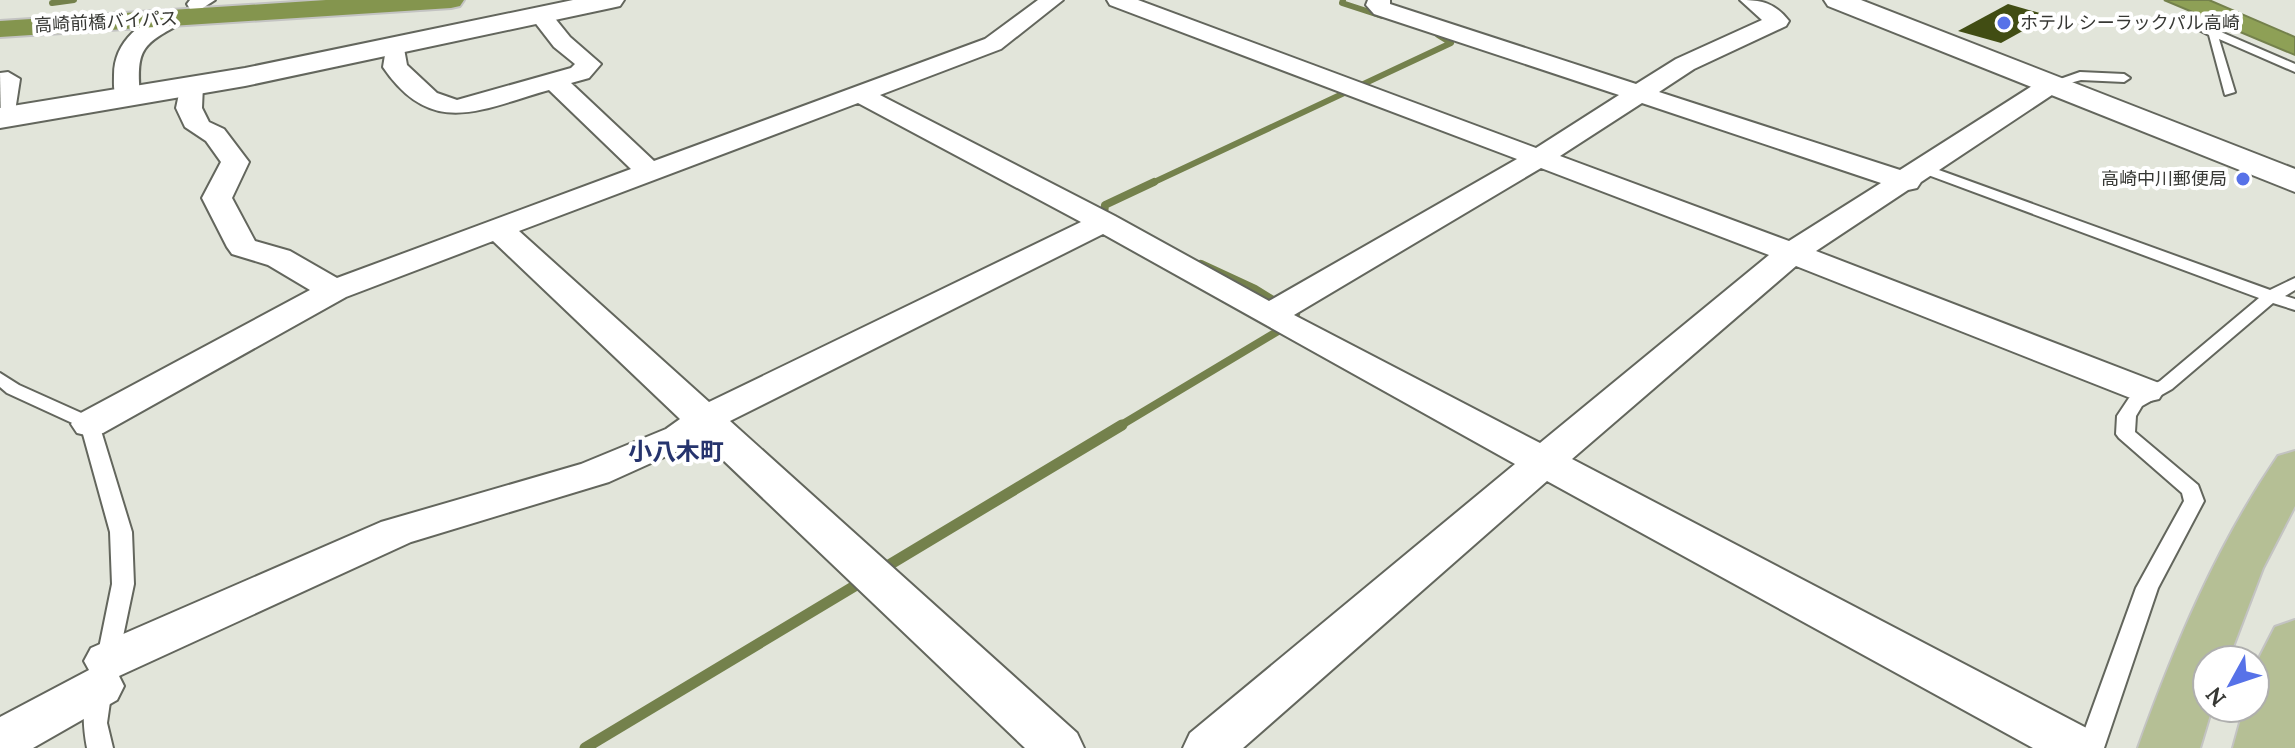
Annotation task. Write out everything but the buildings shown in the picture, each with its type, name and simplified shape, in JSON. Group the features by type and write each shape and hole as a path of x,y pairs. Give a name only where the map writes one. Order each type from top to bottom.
{"highway":[{"name":"高崎前橋バイパス","path":"0,17 201,2 277,0"},
{"name":"高崎前橋バイパス","path":"0,29 451,0"}],"main road":[{"path":"2169,748 2207,633 2238,561 2263,514 2295,467"},
{"path":"2264,748 2284,665 2295,642"}],"street":[{"path":"0,80 8,79 1,118 395,48 611,0"},
{"path":"90,424 334,290 648,170 993,44 1052,0"},
{"path":"1118,0 1792,253 2146,391"},
{"path":"1379,0 1377,5 1382,9 1641,93 1916,175"},
{"path":"1269,315 1539,158 1692,61 1778,21 1751,0"},
{"path":"1837,0 2220,149 2295,182"},
{"path":"395,48 395,67 428,98 456,108 580,73 589,64 562,42 541,16"},
{"path":"127,94 124,60 129,47 174,18"},
{"path":"554,81 648,170"},
{"path":"1208,748 1792,253 2052,84"},
{"path":"191,85 189,108 198,127 215,135 235,162 217,198 243,247 279,258 334,290"},
{"path":"859,94 1104,222 1269,315 2078,748"},
{"path":"0,742 104,674 396,532 595,473 680,438 704,419 1104,222"},
{"path":"496,227 1059,748"}],"lane":[{"path":"2203,28 2295,68"},
{"path":"2216,34 2213,37 2229,92"},
{"path":"2052,84 2080,76 2124,78"},
{"path":"1916,175 2295,305"},
{"path":"2091,748 2147,588 2194,501 2191,490 2126,434 2124,423 2135,400 2146,391 2166,385 2270,297 2295,283"},
{"path":"0,378 13,389 90,424 121,532 123,584 95,723 100,748"}],"shaded area":[{"path":"2164,0 2209,0 2295,37 2295,55"}],"waterway":[{"path":"52,3 74,0"},
{"path":"1343,0 1342,3 1382,16"},
{"path":"1150,184 1451,43 1438,35"},
{"path":"1109,217 1104,214 1105,205 1154,182"},
{"path":"1118,427 1278,331 1296,314 1255,289 1201,264"},
{"path":"879,571 1122,425"},
{"path":"585,748 863,581"}],"place":[{"name":"ホテル シーラックパル高崎","path":"2004,23"},
{"name":"高崎中川郵便局","path":"2243,179"}],"district":[{"name":"小八木町","path":"676,452"}]}
